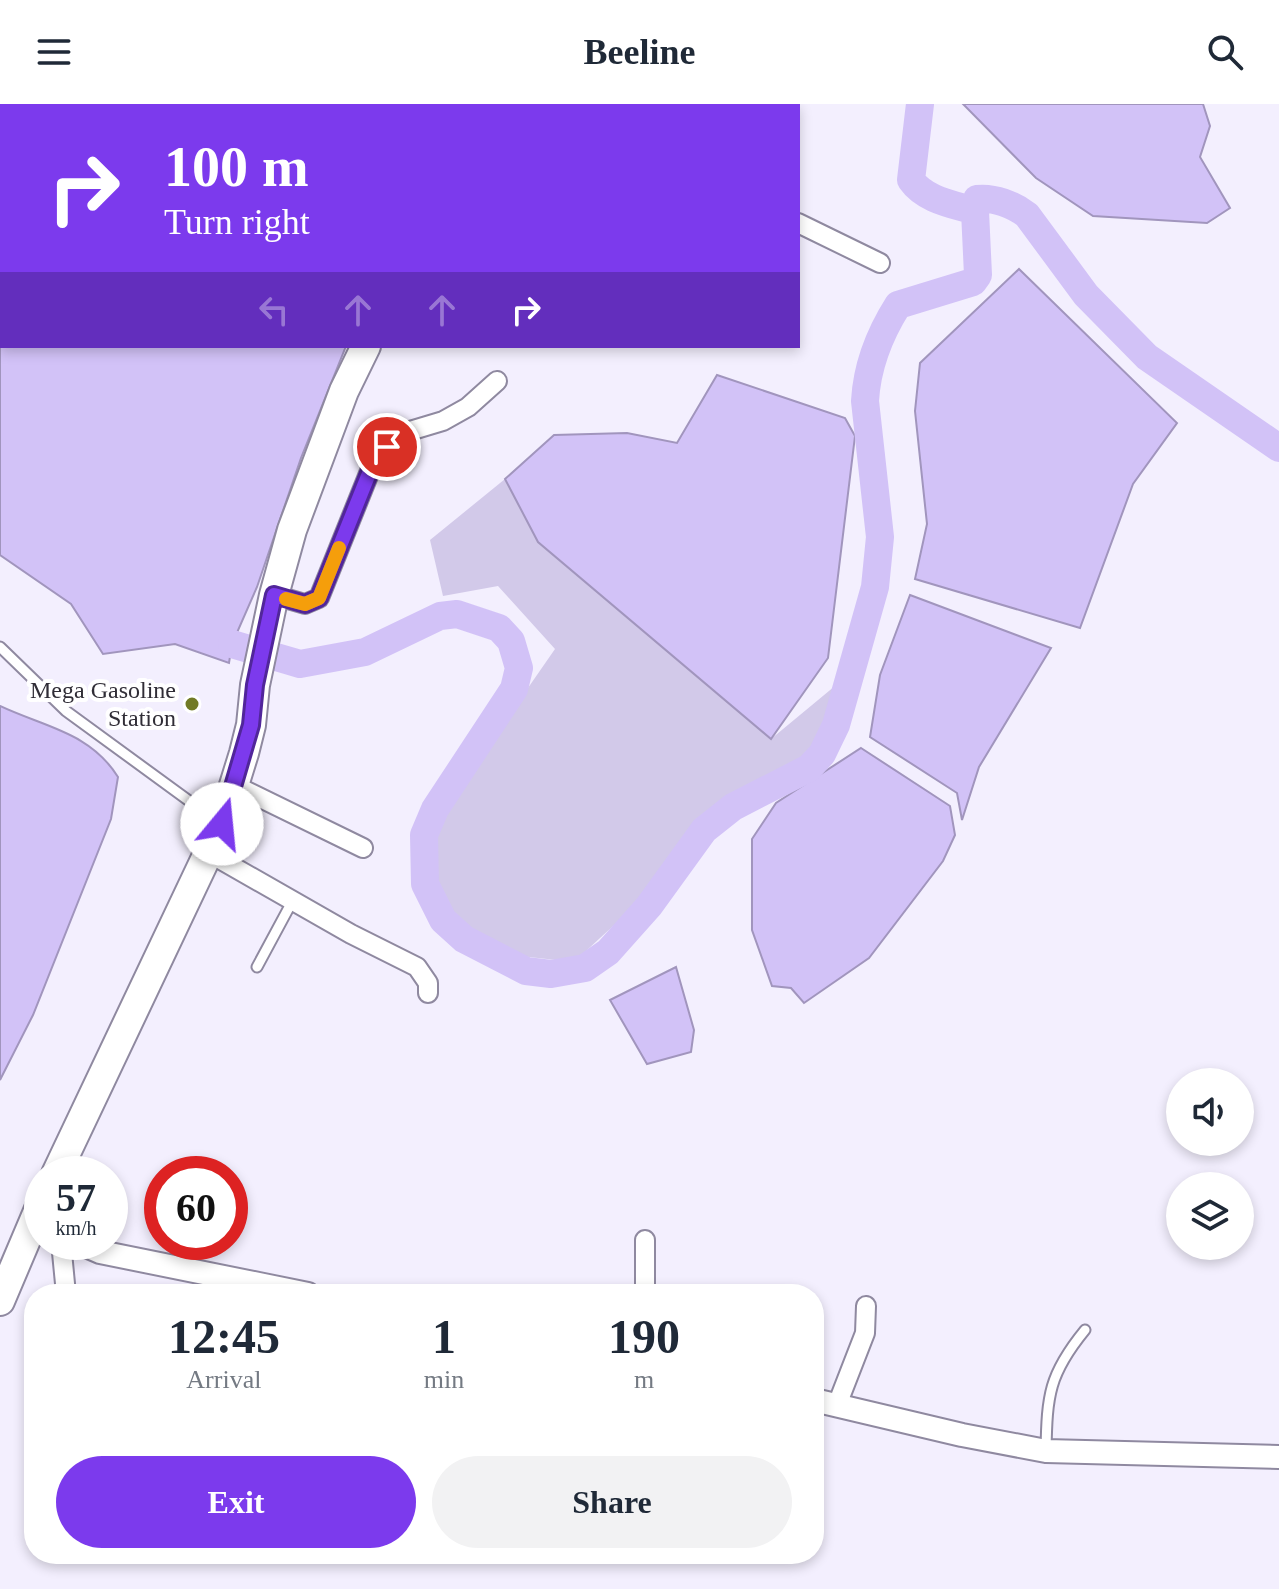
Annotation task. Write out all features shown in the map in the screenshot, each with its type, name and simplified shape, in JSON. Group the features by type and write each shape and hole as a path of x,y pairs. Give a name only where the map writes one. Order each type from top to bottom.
{"main road":[{"path":"65,1156 222,824 251,725 255,685 292,530 344,391 365,348"},
{"path":"0,1301 24,1250"}],"street":[{"path":"800,224 880,263"},
{"path":"272,607 305,604 319,598 374,461 403,433 443,421 468,407 497,381"},
{"path":"234,785 363,848"},
{"path":"209,853 351,934 417,967 428,983 428,993"},
{"path":"645,1240 645,1284"},
{"path":"128,1258 258,1284"},
{"path":"63,1260 65,1284"},
{"path":"837,1405 865,1333 866,1306"},
{"path":"824,1402 962,1435 1046,1451 1279,1457"}],"lane":[{"path":"0,647 66,711 222,824"},
{"path":"257,967 293,900"},
{"path":"1046,1451 1046,1408 1054,1375 1085,1330"}],"shaded area":[{"path":"963,104 1203,104 1210,126 1200,157 1230,208 1207,223 1093,216 1036,178"},
{"path":"1019,269 1177,423 1133,484 1080,628 915,579 927,524 915,411 920,363"},
{"path":"0,348 345,348 301,458 257,587 232,644 229,663 175,644 103,654 71,604 0,555"},
{"path":"717,375 845,418 855,436 828,658 771,739 538,542 505,479 554,435 627,433 677,443"},
{"path":"505,479 538,542 771,739 841,681 829,730 804,757 702,820 625,915 574,962 511,955 445,911 431,850 455,793 555,649 498,586 443,596 430,540"},
{"path":"910,595 1051,648 979,767 962,820 957,793 870,737 880,675"},
{"path":"0,706 80,740 107,762 118,777 111,819 33,1015 0,1080"},
{"path":"861,748 950,806 955,835 943,861 869,958 804,1003 791,988 772,986 752,930 752,839 776,803"},
{"path":"676,967 694,1030 691,1052 647,1064 610,1000"}],"waterway":[{"path":"920,104 911,180 931,197 975,211"},
{"path":"232,644 300,664 365,652 440,616 457,614 499,628 511,641 519,668 514,689 435,809 424,835 425,884 443,920 464,939 526,971 551,974 585,968 608,952 649,906 704,830 733,807 809,768 822,754 836,725 875,587 880,537 865,401 871,363 898,305 973,282 978,275 977,199 1004,202 1027,215 1086,295 1147,357 1279,448"}],"slow traffic":[{"path":"286,599 305,604 315,602 326,584 339,548"}],"place":[{"name":"Mega Gasoline Station","path":"192,704"}],"route":[{"path":"222,824 251,725 255,685 274,595 305,604 319,598 374,461 387,447"}]}
